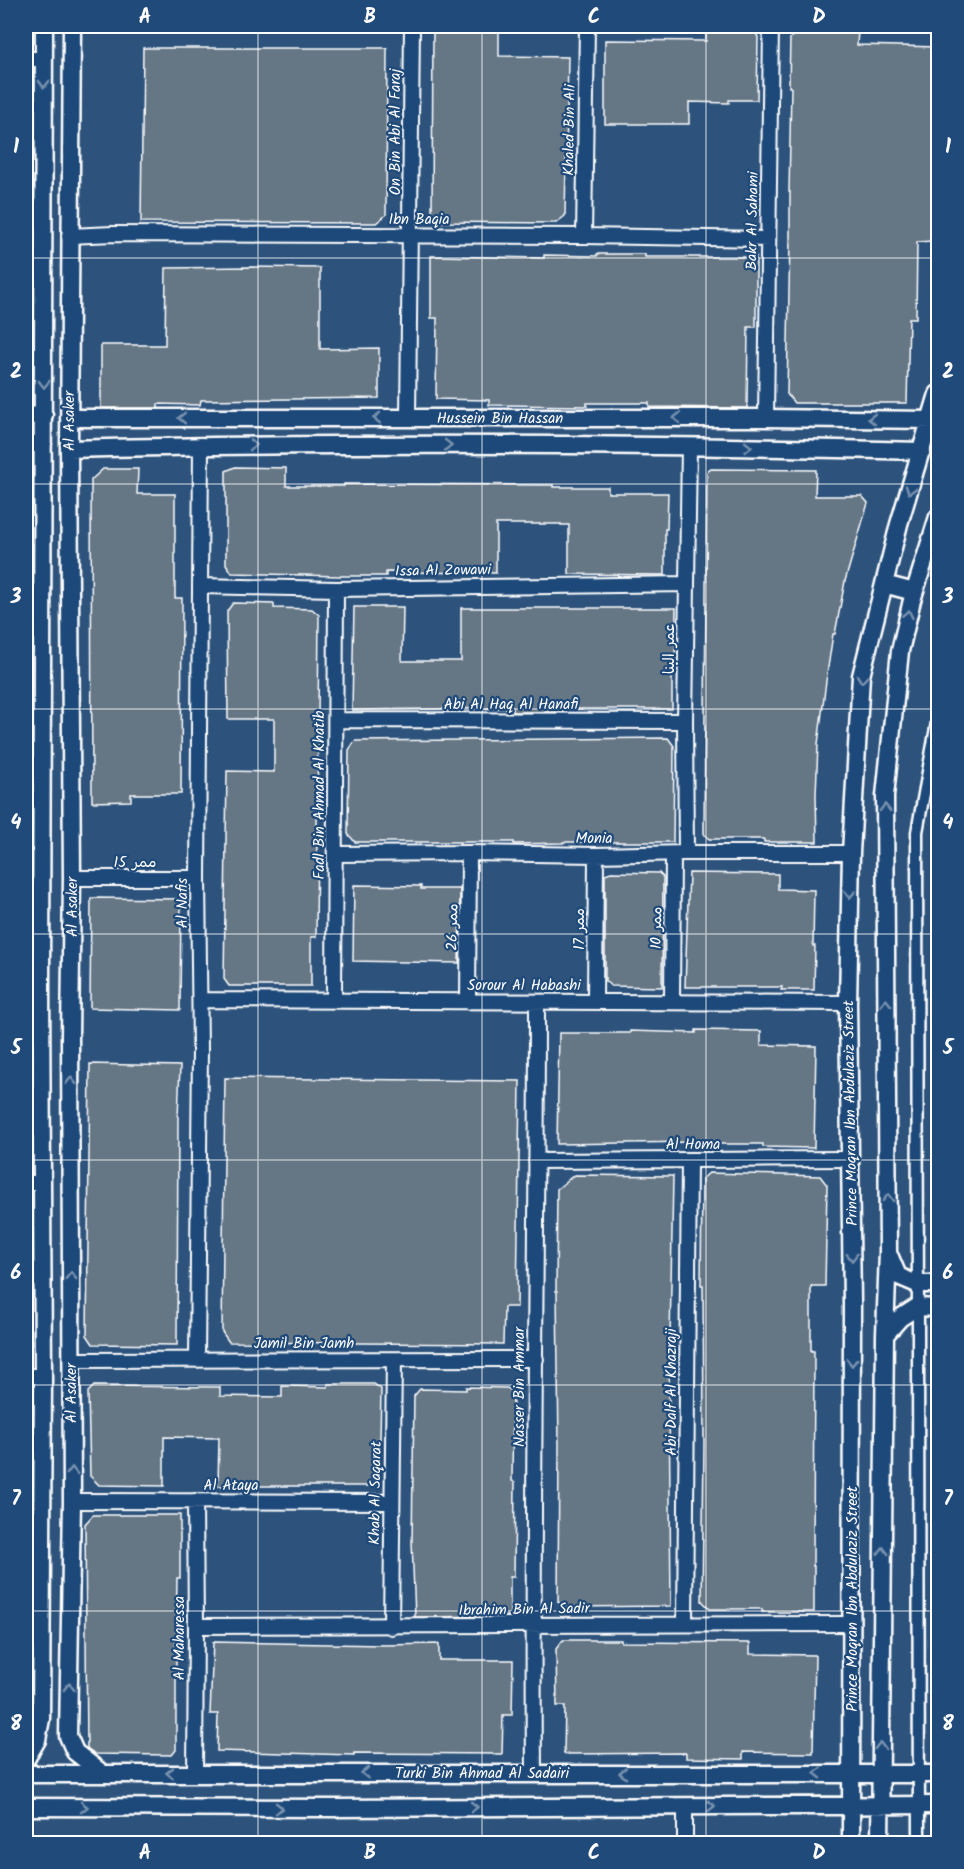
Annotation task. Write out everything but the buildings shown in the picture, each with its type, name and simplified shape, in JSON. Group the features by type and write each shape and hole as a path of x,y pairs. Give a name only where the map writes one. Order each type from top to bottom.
{"street":[{"name":"Al Asaker","path":"26,1759 37,1740 41,1719 43,1376 34,1183 42,1036 33,986 34,800 44,416 44,26"},
{"name":"Al Asaker","path":"72,26 69,236 72,1501 68,1736 75,1752 102,1773"},
{"name":"On Bin Abi Al Faraj","path":"408,418 412,26"},
{"name":"Khaled Bin Ali","path":"584,236 587,26"},
{"name":"Bakr Al Sahami","path":"766,418 771,26"},
{"path":"26,59 44,59"},
{"path":"26,209 43,209"},
{"name":"Ibn Baqia","path":"69,236 113,234 410,235 768,240"},
{"name":"Prince Moqran Ibn Abdulaziz Street","path":"851,1844 852,1303 848,1004 851,854 861,676 899,524 939,394"},
{"path":"26,416 44,416"},
{"name":"Hussein Bin Hassan","path":"69,418 931,420"},
{"path":"26,444 43,444"},
{"name":"Hussein Bin Hassan","path":"69,448 201,445 689,446 922,451"},
{"name":"Al Nafis","path":"197,1360 201,445"},
{"name":"عمر البنا","path":"680,853 685,721 689,446"},
{"name":"Prince Moqran Ibn Abdulaziz Street","path":"880,1844 885,1335 888,1252 885,796 900,651 914,592 939,517"},
{"name":"Issa Al Zowawi","path":"201,586 336,589 686,584"},
{"path":"884,584 914,592"},
{"name":"Fadl Bin Ahmad Al Khatib","path":"334,1000 336,589"},
{"path":"919,1844 917,832 939,717"},
{"name":"Abi Al Haq Al Hanafi","path":"336,720 685,721"},
{"name":"ممر 10","path":"672,1002 680,853"},
{"name":"Monia","path":"336,854 851,854"},
{"name":"ممر 26","path":"468,1002 469,854"},
{"name":"ممر 17","path":"595,1002 596,855"},
{"name":"ممر 15","path":"72,878 198,878"},
{"name":"Sorour Al Habashi","path":"200,1000 848,1004"},
{"name":"Nasser Bin Ammar","path":"534,1773 537,1002"},
{"path":"42,1036 70,1037"},
{"name":"Al Homa","path":"536,1161 850,1159"},
{"name":"Abi Dalf Al Khazraji","path":"685,1623 689,1161"},
{"path":"888,1252 898,1276 917,1284 939,1284"},
{"path":"885,1335 900,1318 917,1307 939,1308"},
{"name":"Jamil Bin Jamh","path":"71,1360 536,1359"},
{"name":"Khab Al Saqarat","path":"391,1627 394,1360"},
{"path":"26,1376 43,1376"},
{"name":"Al Ataya","path":"72,1501 391,1502"},
{"name":"Al Maharessa","path":"195,1502 195,1774"},
{"name":"Ibrahim Bin Al Sadir","path":"196,1626 852,1624"},
{"path":"41,1719 44,1727 50,1733 58,1734 65,1730 69,1722"},
{"name":"Turki Bin Ahmad Al Sadairi","path":"26,1774 939,1774"},
{"path":"26,1807 939,1805"},
{"path":"685,1806 685,1844"}]}
